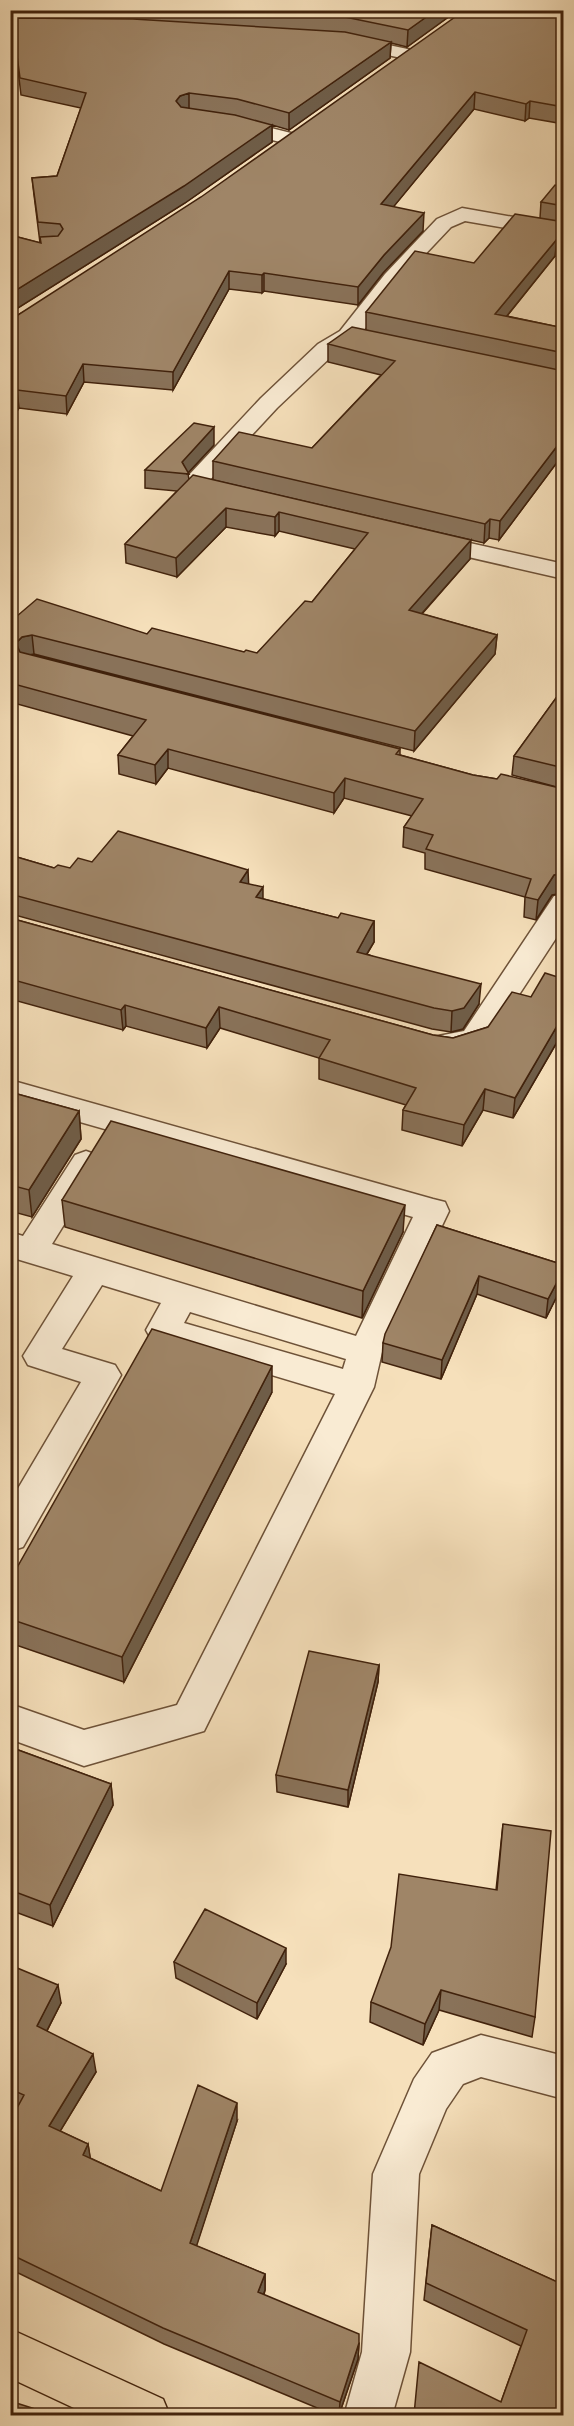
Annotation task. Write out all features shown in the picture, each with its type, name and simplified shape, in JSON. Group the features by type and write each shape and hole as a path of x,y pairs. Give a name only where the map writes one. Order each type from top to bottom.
{"main road":[{"path":"10,2353 146,2415"}],"street":[{"path":"334,40 411,55"},
{"path":"393,68 429,42"},
{"path":"208,120 237,124 292,139"},
{"path":"274,152 310,126"},
{"path":"252,500 206,489 198,485 196,481 278,395 326,349 348,336 392,278 444,223 462,214 564,232"},
{"path":"348,336 371,340"},
{"path":"402,535 564,572"},
{"path":"420,1039 451,1045 475,1038 564,903"},
{"path":"10,1091 433,1211 360,1369 190,1719 84,1748 10,1721"},
{"path":"112,1120 21,1247 181,1297 163,1330 360,1369"},
{"path":"10,1536 103,1375 40,1356 94,1270"},
{"path":"368,2415 386,2352 396,2174 430,2094 448,2068 481,2056 564,2078"}],"building":[{"path":"231,10 436,10 408,30 345,17"},
{"path":"465,10 564,10 564,107 530,101 526,104 475,92 381,204 424,213 384,255 358,287 264,273 262,275 229,271 173,372 83,364 66,396 17,390 10,400 10,316 18,315 201,197"},
{"path":"12,18 133,19 345,32 391,42 289,113 237,99 189,93 180,96 176,101 181,107 235,115 272,125 184,186 10,294 10,235 41,243 40,237 58,236 63,229 60,224 38,222 32,178 57,176 86,93 20,78"},
{"path":"555,185 564,187 564,206 541,202"},
{"path":"515,214 564,222 564,240 557,239 495,314 564,328 564,353 366,312 415,251 474,263"},
{"path":"352,327 564,371 564,437 500,521 490,519 485,524 213,461 239,432 312,448 395,361 328,344"},
{"path":"194,423 214,427 182,462 189,474 145,470"},
{"path":"193,475 471,540 409,610 497,635 415,731 32,635 22,637 16,643 20,652 400,749 396,754 473,775 497,779 501,774 564,789 564,873 554,875 538,900 525,897 531,879 426,849 433,835 404,827 423,799 345,778 334,793 168,749 155,765 118,755 146,720 10,683 10,622 37,599 147,634 152,628 244,652 246,650 257,653 305,601 312,602 368,533 279,512 275,517 226,508 176,558 125,544"},
{"path":"564,687 564,768 514,756"},
{"path":"118,831 248,870 240,882 263,887 256,897 338,918 341,913 374,921 357,952 481,984 464,1008 452,1011 434,1008 10,894 10,855 54,868 58,865 70,868 78,858 92,862"},
{"path":"10,918 433,1035 453,1038 488,1027 512,992 531,997 545,973 564,979 564,1014 515,1098 485,1089 464,1125 403,1110 416,1088 319,1058 330,1040 219,1007 206,1028 125,1005 121,1010 10,979"},
{"path":"10,1092 79,1111 29,1190 10,1185"},
{"path":"111,1121 405,1205 363,1291 62,1200"},
{"path":"437,1225 564,1265 548,1299 479,1276 442,1360 383,1343 385,1334"},
{"path":"152,1329 272,1366 122,1657 10,1619 10,1580"},
{"path":"309,1651 379,1665 348,1790 276,1775"},
{"path":"10,1747 111,1784 50,1905 10,1890"},
{"path":"503,1824 551,1831 535,2017 441,1990 425,2024 371,2002 391,1947 399,1874 497,1890"},
{"path":"205,1909 286,1948 257,2003 174,1962"},
{"path":"10,1965 58,1985 37,2026 93,2054 49,2126 88,2144 83,2155 161,2191 198,2085 237,2103 190,2243 265,2274 258,2292 359,2334 359,2343 340,2402 163,2328 10,2254 10,2121 24,2095 10,2089"},
{"path":"432,2225 564,2285 564,2415 414,2415 419,2362 501,2402 527,2330 426,2283"},
{"path":"10,2401 54,2415 10,2415"}]}
